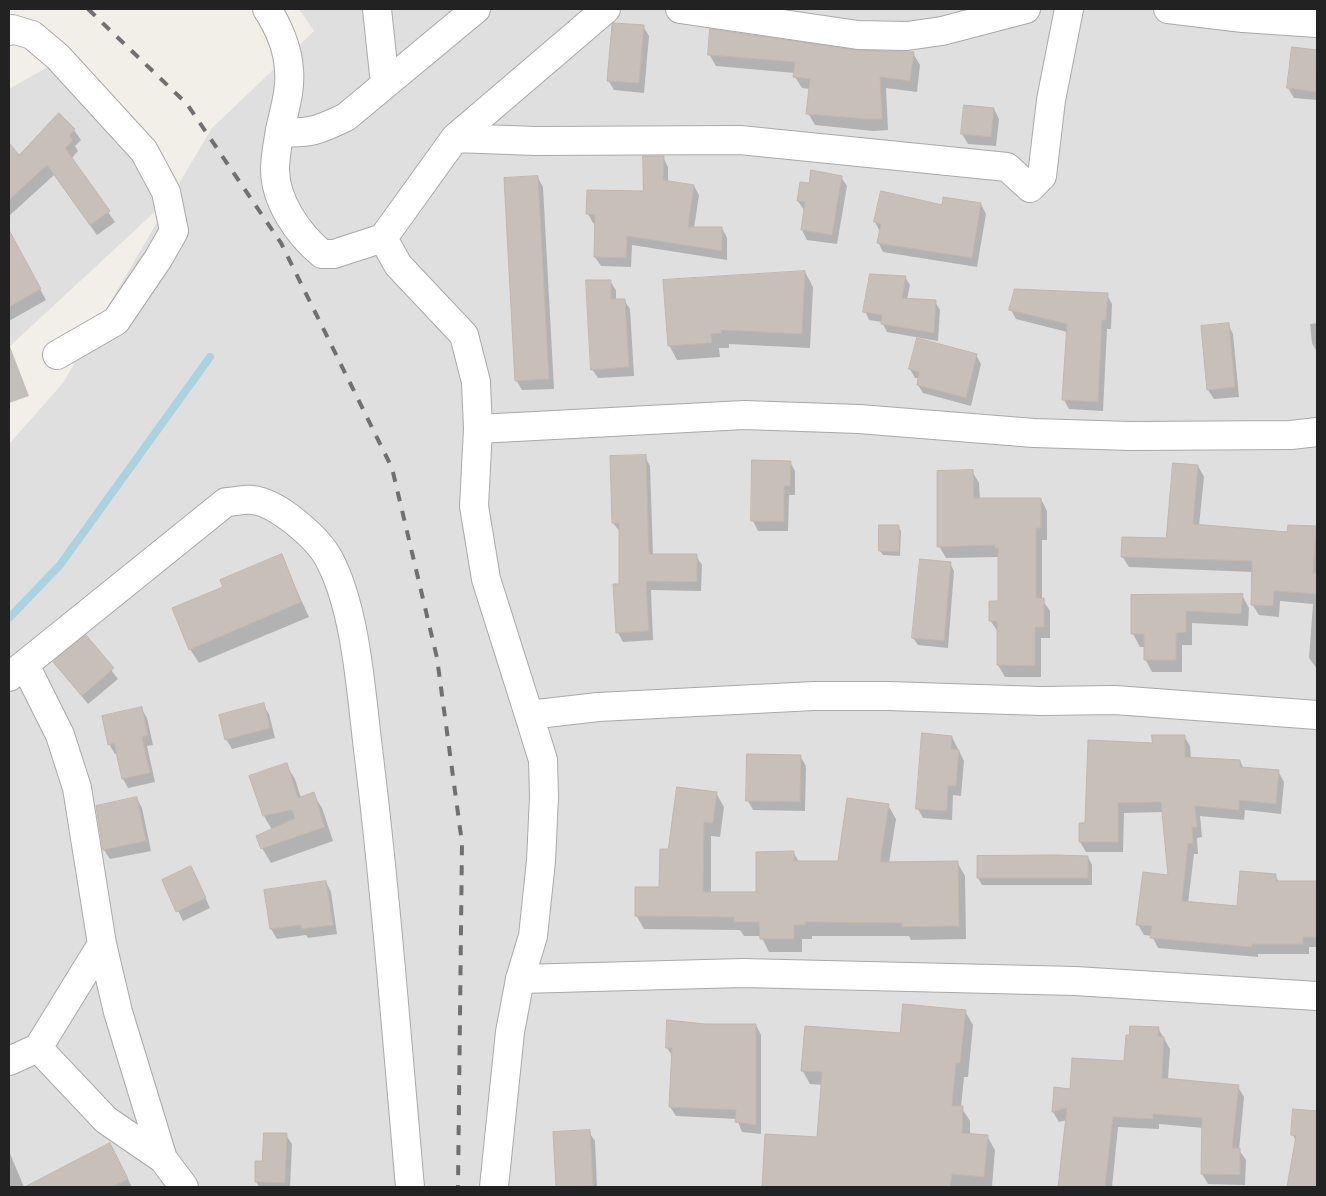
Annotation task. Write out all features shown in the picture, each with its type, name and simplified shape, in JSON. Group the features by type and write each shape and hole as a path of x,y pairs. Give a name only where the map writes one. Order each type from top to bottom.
{"street":[{"path":"267,9 285,47 290,70 288,94 275,169 279,192 292,220 311,245 322,254 334,254 383,238 455,138 606,9"},
{"path":"377,9 386,84"},
{"path":"280,132 304,134 324,128 346,117 476,9"},
{"path":"680,9 858,35 907,36 942,31 1026,9"},
{"path":"455,138 536,142 740,140 1007,168 1030,188 1042,176 1051,100 1068,9"},
{"path":"1168,9 1243,18 1317,23"},
{"path":"9,31 12,29 32,35 58,57 144,151 166,192 174,231 158,259 116,320 57,356"},
{"path":"383,238 398,265 464,335 476,382 478,429 474,506 486,579 543,760 544,797 541,861 533,936 520,979 510,1032 494,1187"},
{"path":"478,429 744,415 859,419 1034,433 1131,436 1292,435 1317,432"},
{"path":"162,1159 118,1012 102,944 77,788 60,735 17,671 226,502 253,500 273,507 306,531 329,558 346,596 361,692 377,824 410,1187"},
{"path":"529,715 598,707 814,696 888,696 1041,702 1115,700 1317,715"},
{"path":"9,1061 38,1048 102,944"},
{"path":"520,979 743,973 1075,981 1317,996"},
{"path":"38,1048 106,1120 162,1159 184,1187"}],"shaded area":[{"path":"299,9 1317,9 1317,1187 9,1187 9,444 63,383 173,195 9,347 9,89 58,61 174,192 212,128 314,31"}],"building":[{"path":"614,23 644,25 639,83 607,81 612,25"},
{"path":"710,29 856,50 914,52 910,81 880,77 882,119 806,114 810,79 793,77 795,62 708,55"},
{"path":"1292,47 1317,50 1316,92 1287,88"},
{"path":"964,105 994,108 991,137 961,134"},
{"path":"59,113 75,129 69,136 73,140 65,148 110,211 90,225 47,165 9,200 9,143 19,155"},
{"path":"643,156 664,156 663,180 694,185 688,227 722,227 722,251 627,236 626,258 594,257 595,215 586,214 587,190 643,191"},
{"path":"811,170 842,176 832,235 801,230 805,202 797,201 800,182 809,183"},
{"path":"538,176 549,379 515,381 504,178"},
{"path":"881,191 942,205 943,197 981,203 972,258 877,243 881,224 874,222"},
{"path":"9,230 41,289 9,307"},
{"path":"805,271 802,334 721,330 722,333 711,334 712,343 668,346 663,280"},
{"path":"870,274 906,276 902,298 936,300 934,333 881,324 882,315 863,312"},
{"path":"586,280 611,280 611,299 625,299 629,367 591,370"},
{"path":"1015,289 1108,293 1106,320 1102,320 1098,402 1062,400 1067,324 1009,310"},
{"path":"1229,323 1235,387 1207,390 1201,326"},
{"path":"917,338 977,354 966,398 917,385 919,372 909,369"},
{"path":"646,455 649,554 697,554 697,582 646,581 649,631 616,633 613,584 619,584 619,523 612,523 610,456"},
{"path":"752,460 791,461 790,486 784,486 784,522 751,521"},
{"path":"1173,463 1198,465 1193,524 1287,532 1288,525 1316,526 1313,573 1317,573 1317,594 1274,591 1273,606 1251,605 1252,561 1121,557 1122,537 1166,538"},
{"path":"973,470 974,498 1041,498 1041,528 1036,528 1036,598 1044,598 1044,627 1035,627 1035,666 997,665 997,621 989,621 989,601 998,601 998,548 995,548 995,545 937,547 937,471"},
{"path":"879,525 899,525 899,552 879,551"},
{"path":"282,554 301,602 189,650 172,608 223,587 220,580"},
{"path":"920,559 951,562 944,641 912,638"},
{"path":"1243,594 1241,614 1186,611 1186,632 1176,633 1176,660 1144,660 1144,634 1131,634 1131,595"},
{"path":"86,635 114,668 82,696 53,662"},
{"path":"264,703 270,728 225,740 219,715"},
{"path":"142,707 148,735 142,737 150,773 122,779 114,743 108,745 102,716"},
{"path":"922,733 952,736 951,749 959,750 956,786 948,786 947,811 916,809"},
{"path":"1152,735 1185,735 1185,757 1240,760 1240,767 1279,770 1276,804 1239,800 1239,810 1195,806 1197,827 1192,827 1193,843 1188,844 1182,901 1237,906 1240,871 1276,874 1276,881 1317,881 1317,937 1303,937 1303,944 1252,944 1252,947 1150,938 1152,926 1136,925 1143,872 1168,875 1161,802 1118,803 1118,842 1079,842 1079,823 1085,823 1088,740 1152,743"},
{"path":"747,754 801,755 800,802 746,801"},
{"path":"287,763 298,798 314,792 325,827 261,849 256,836 295,818 292,810 263,816 249,776"},
{"path":"677,787 717,792 713,823 704,822 703,892 756,892 756,852 794,851 794,861 838,861 847,798 889,804 880,862 958,861 959,926 902,927 902,923 805,922 805,925 794,925 794,939 760,939 759,922 734,922 734,917 635,916 635,887 659,887 660,849 668,849"},
{"path":"137,797 146,841 103,850 96,806"},
{"path":"977,856 1088,856 1088,878 977,878"},
{"path":"191,866 206,898 176,912 162,880"},
{"path":"326,881 333,925 301,929 301,925 270,929 264,890"},
{"path":"903,1004 966,1010 960,1063 956,1063 952,1106 963,1106 962,1133 988,1135 984,1177 952,1174 950,1187 762,1187 765,1134 817,1137 822,1072 801,1071 805,1026 900,1033"},
{"path":"667,1020 705,1024 756,1024 756,1125 735,1122 736,1110 669,1107 672,1048 666,1048"},
{"path":"1130,1026 1159,1027 1158,1036 1164,1037 1162,1078 1239,1085 1232,1148 1240,1148 1240,1175 1201,1174 1202,1118 1153,1114 1153,1119 1113,1117 1105,1187 1058,1187 1067,1108 1052,1112 1054,1087 1070,1089 1072,1058 1124,1061 1126,1035 1129,1035"},
{"path":"1293,1109 1317,1111 1317,1187 1287,1187 1296,1136 1291,1135"},
{"path":"590,1130 593,1186 556,1187 553,1132"},
{"path":"264,1133 287,1133 285,1183 255,1182 255,1161 262,1161"},
{"path":"110,1143 128,1179 112,1187 25,1187"}],"waterway":[{"path":"9,618 60,565 210,357"}],"railway":[{"path":"88,9 187,104 281,243 392,468 437,658 462,843 458,1187"}]}
